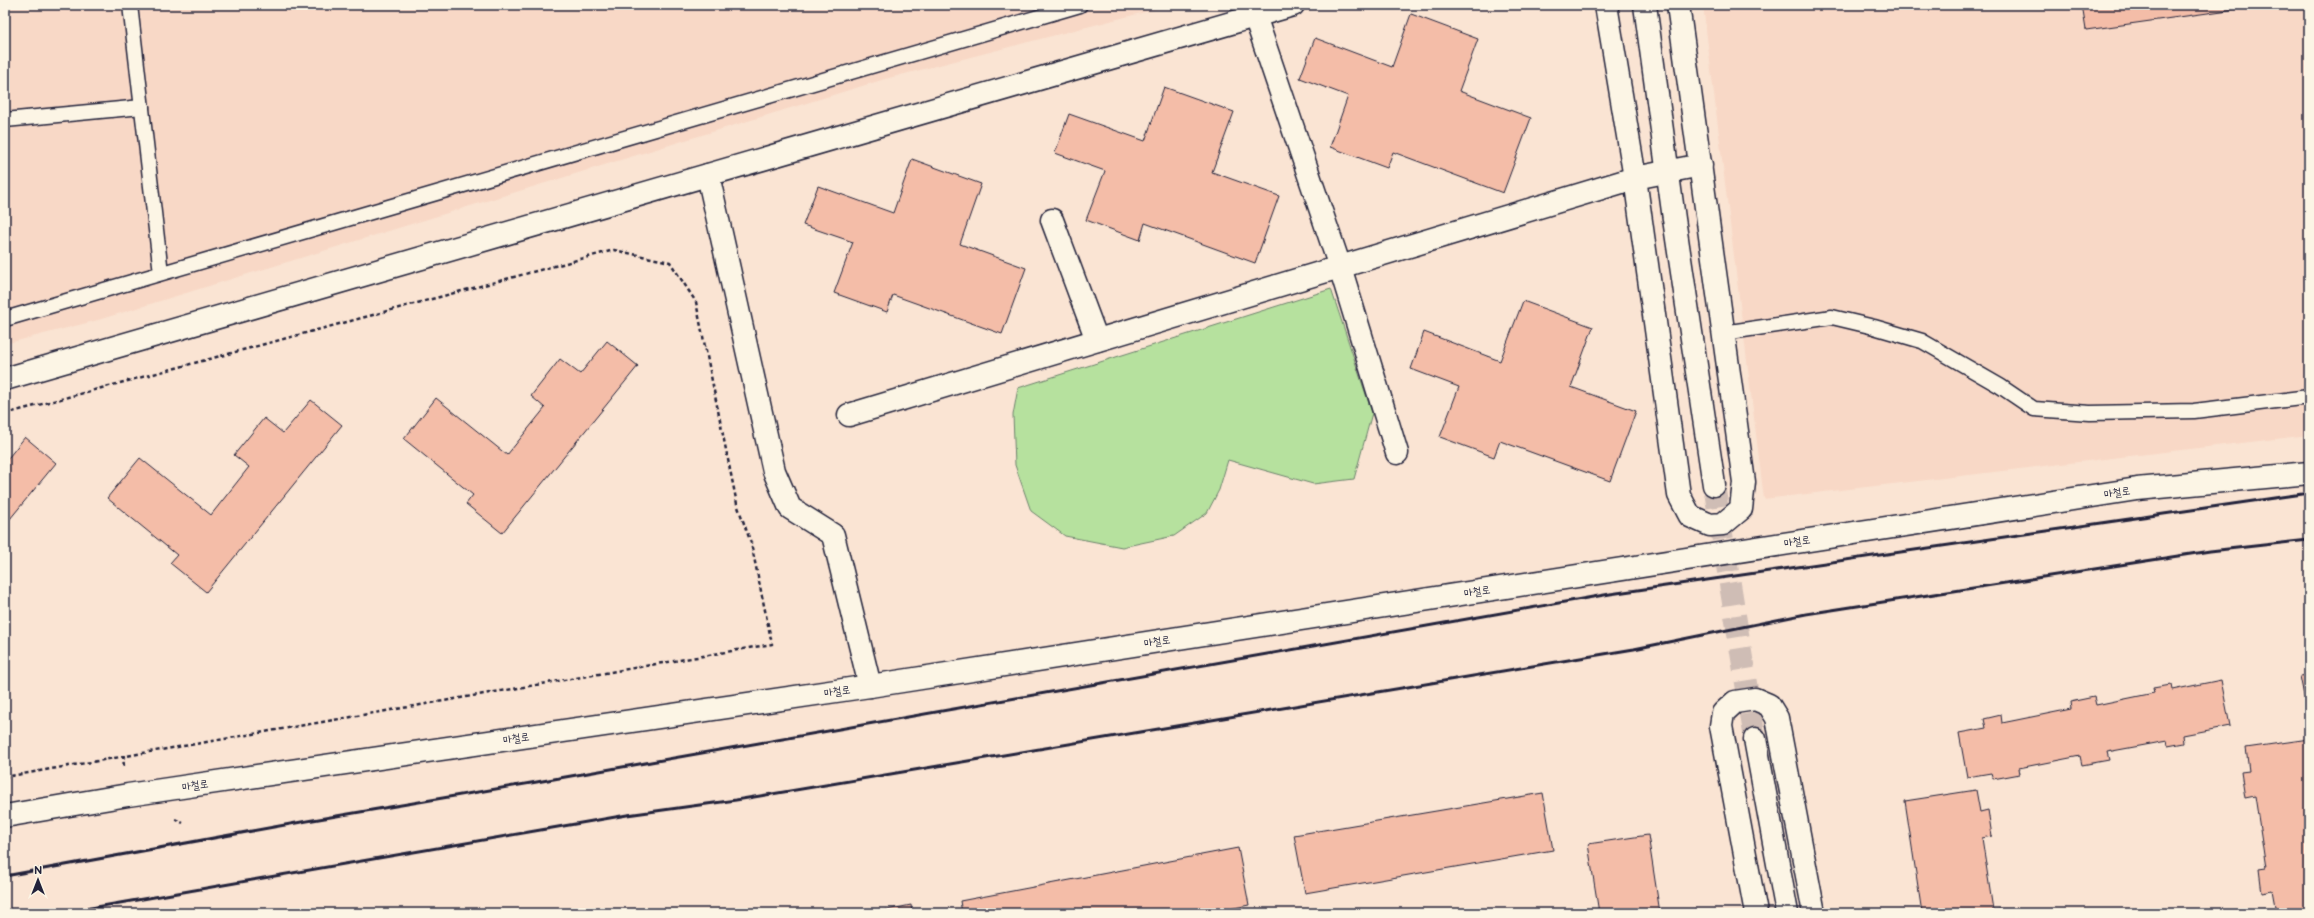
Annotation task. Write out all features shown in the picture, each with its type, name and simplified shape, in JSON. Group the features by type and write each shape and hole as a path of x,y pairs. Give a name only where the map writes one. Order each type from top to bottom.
{"street":[{"path":"5,379 1293,5"},
{"path":"1606,5 1635,178 1678,495 1690,516 1710,525 1723,524 1741,509 1744,482 1678,5"},
{"path":"1645,5 1667,171 1714,485"},
{"path":"1254,16 1340,267 1397,453"},
{"path":"849,415 1635,178 1701,165"},
{"path":"708,175 774,471 790,508 833,535 870,686"},
{"path":"1052,220 1097,340"},
{"name":"마철로","path":"5,816 136,794 870,686 2137,489 2309,473"},
{"path":"1723,524 1728,552"},
{"path":"1756,913 1721,726 1723,713 1735,702 1755,700 1769,705 1777,718 1814,913"},
{"path":"1755,740 1788,913"}],"lane":[{"path":"130,5 161,273"},
{"path":"5,319 1080,5"},
{"path":"5,120 142,107"},
{"path":"1723,332 1832,317 1922,341 2000,386 2034,409 2090,413 2194,411 2309,397"}],"path":[{"path":"5,414 614,250 670,262 696,302 736,504 751,543 772,644 5,777"}],"shaded area":[{"path":"5,5 1172,5 885,79 98,320 5,344"},
{"path":"1703,5 2309,5 2309,435 1764,499"}],"green space":[{"path":"1331,289 1372,413 1354,479 1313,484 1228,460 1219,490 1207,513 1174,536 1122,547 1065,536 1031,511 1015,465 1013,415 1018,388"}],"building":[{"path":"2082,5 2265,5 2086,30"},
{"path":"1411,14 1478,39 1459,91 1531,118 1503,193 1393,152 1387,168 1330,147 1348,96 1300,78 1315,38 1392,67"},
{"path":"1164,87 1234,112 1212,172 1279,196 1255,263 1145,223 1140,240 1086,220 1105,171 1055,153 1069,114 1145,141"},
{"path":"912,159 981,184 960,244 1026,268 1002,334 893,295 887,312 834,293 853,242 803,225 818,186 893,213"},
{"path":"1523,301 1593,327 1571,387 1636,411 1610,481 1500,441 1494,457 1440,437 1459,387 1411,369 1424,332 1500,361"},
{"path":"607,341 638,366 502,533 466,504 473,495 404,439 436,398 507,455 545,408 531,396 560,359 580,374"},
{"path":"311,400 342,425 206,592 170,563 177,555 107,498 140,458 211,515 249,467 234,455 264,418 283,433"},
{"path":"25,437 56,463 5,525 5,462"},
{"path":"2309,675 2309,721 2300,676"},
{"path":"2221,680 2230,726 2183,735 2184,743 2168,746 2167,741 2107,752 2109,760 2082,765 2080,756 2019,768 2020,774 1993,779 1991,773 1967,777 1959,733 1986,728 1984,719 2001,715 2002,723 2071,709 2070,702 2094,697 2096,705 2154,693 2153,688 2171,685 2172,690"},
{"path":"2309,739 2309,913 2276,913 2272,891 2262,893 2259,869 2266,868 2255,796 2245,798 2241,772 2249,771 2246,748"},
{"path":"1976,790 1980,812 1988,810 1992,836 1982,838 1993,910 2001,909 2001,913 1922,913 1905,801"},
{"path":"1543,793 1553,850 1305,893 1294,835"},
{"path":"1648,835 1660,913 1599,913 1588,844"},
{"path":"1238,848 1249,905 1209,913 962,913 960,901"},
{"path":"911,905 912,913 872,913"}],"tunnel":[{"path":"1714,485 1755,739"}],"railway":[{"path":"5,876 307,821 1610,594 2309,493"},
{"path":"62,913 627,815 736,800 1634,649 1806,614 2210,551 2309,540"}]}
